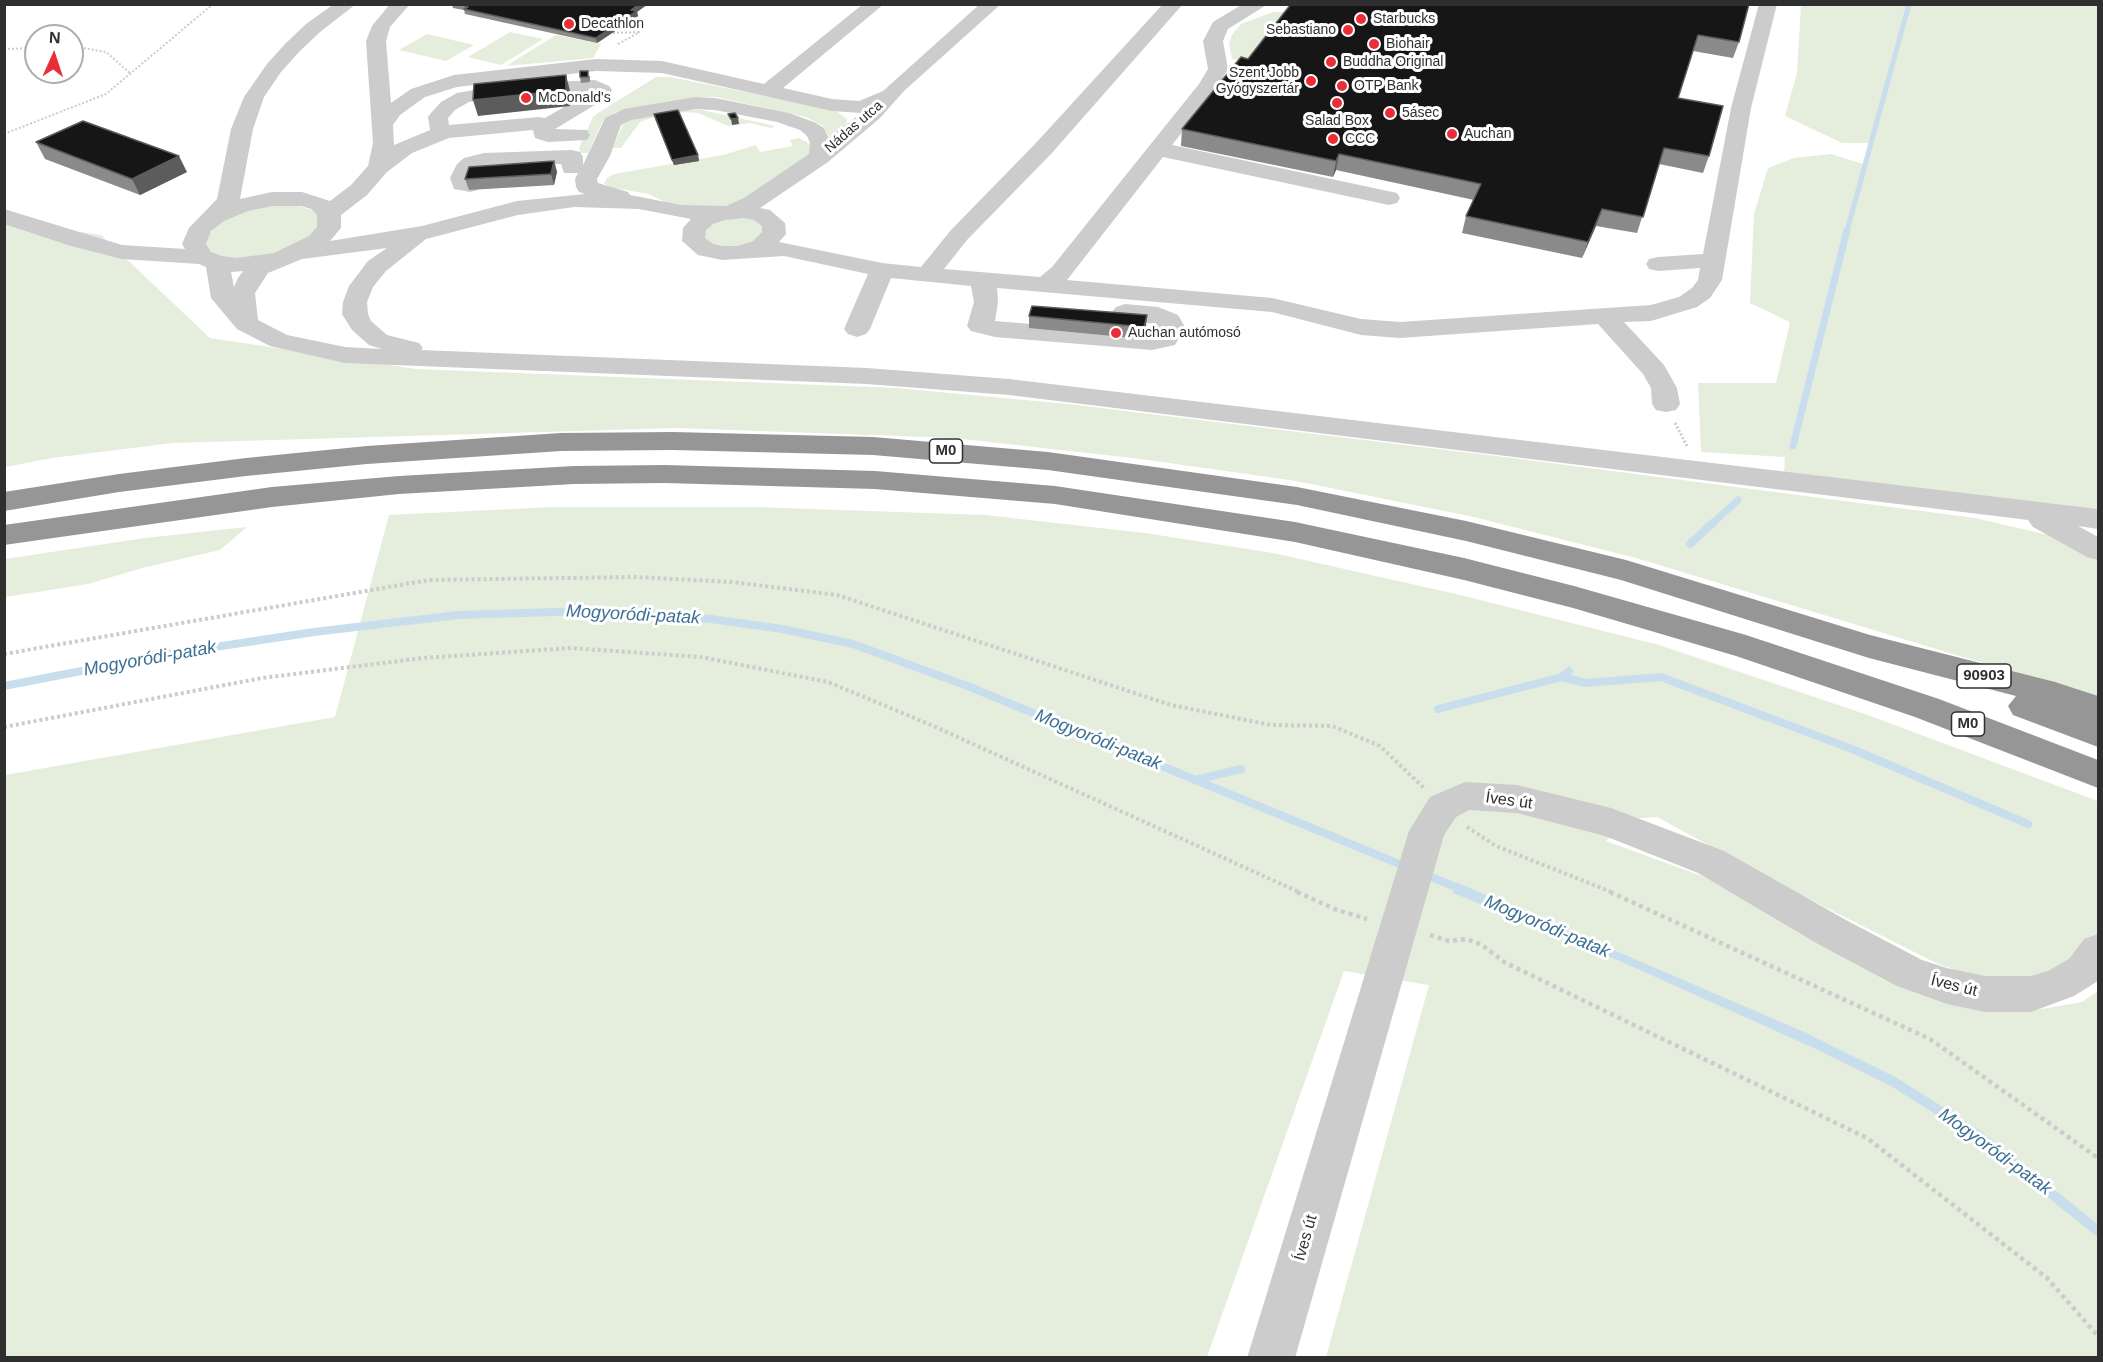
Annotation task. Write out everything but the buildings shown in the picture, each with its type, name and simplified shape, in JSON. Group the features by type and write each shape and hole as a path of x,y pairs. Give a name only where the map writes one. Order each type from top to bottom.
{"highway":[{"name":"M0","path":"4,502 119,483 246,466 561,442 789,442 946,451 1048,461 1296,496 1455,529 1626,571 1869,645 2098,734"},
{"name":"M0","path":"4,535 272,497 399,485 574,475 763,475 875,480 1054,495 1295,532 1464,568 1575,597 1746,647 1927,708 2098,774"},
{"name":"90903","path":"1869,645 2055,694 2098,708"}],"street":[{"path":"346,4 313,28 274,68 254,97 242,129 228,200 194,244 210,260 223,298 246,324 279,341 345,355 867,376 1009,387 2098,519"},
{"path":"246,324 243,293 250,278 259,268 317,241 329,220 359,190 380,160 384,143 376,41 381,26 401,4"},
{"path":"766,91 875,4"},
{"name":"Nádas utca","path":"693,238 695,228 701,222 752,203 820,157 873,114 890,94 992,4"},
{"path":"927,275 959,235 1042,149 1174,4"},
{"path":"1047,284 1061,272 1207,87 1218,69 1213,41 1220,26 1232,17 1259,4"},
{"path":"550,203 625,208 678,225 693,238 698,246 711,252 728,254 751,250 784,249 882,270 1272,305 1361,327 1400,330 1651,313 1688,302 1701,293 1710,280 1741,108 1768,4"},
{"path":"383,124 393,111 418,93 454,81 491,82 557,77 596,65 662,68 832,105 862,107 890,94"},
{"path":"636,84 662,68"},
{"path":"560,133 579,108 602,90 585,85 464,97 448,106 438,117 439,147 451,148 560,133 618,95"},
{"path":"820,157 821,143 816,133 795,120 715,104 695,103 624,115 612,122 599,156 586,179 587,187 689,213 751,212 762,215 771,220 775,230 794,240 882,270"},
{"path":"832,105 852,115 854,120 847,133"},
{"path":"555,180 569,176 573,166 572,157 560,133"},
{"path":"79,241 142,243 166,239 209,222 242,205 272,199 302,199 328,192 380,160 439,134"},
{"path":"1158,149 1389,198"},
{"path":"238,156 253,181 272,199"},
{"path":"470,185 462,184 461,178 465,169 472,163 599,156"},
{"path":"302,199 319,204 329,220 352,232 424,233"},
{"path":"4,216 79,241 122,252 246,264 424,233 517,208 594,199 639,201"},
{"path":"751,250 768,241 775,230"},
{"path":"424,233 377,266 361,285 355,302 355,314 361,326 378,340 410,348 485,353 514,362"},
{"path":"1658,264 1713,260"},
{"path":"857,329 882,270"},
{"path":"988,279 998,299 1013,303 1158,315 1169,320 1172,327 1166,340 1152,342 995,330 980,326 986,302 984,286 988,279"},
{"path":"1604,316 1655,371 1664,388 1666,404"},
{"path":"2019,508 2098,550"},
{"name":"Íves út","path":"1271,1358 1399,918 1435,819 1465,796 1517,799 1611,823 1711,862 1832,932 1911,974 1947,986 1985,994 2031,994 2060,984 2083,971 2098,951"}],"path":[{"path":"4,134 106,94 213,4"},
{"path":"613,33 640,32"},
{"path":"4,49 24,48"},
{"path":"84,48 106,52 131,74"},
{"path":"1666,404 1690,453"},
{"path":"4,654 429,579 635,577 732,582 837,595 1171,705 1271,726 1332,726 1380,746 1435,819 1455,820 1496,846 1580,878 1930,1039 2098,1158"},
{"path":"4,727 262,678 423,658 571,648 701,657 828,682 931,725 1337,910 1399,918 1449,941 1467,939 1482,945 1504,962 1867,1138 2047,1278 2098,1336"}],"green space":[{"path":"1801,5 2098,5 2098,509 1784,473 1785,457 1701,452 1698,383 1776,383 1790,322 1750,303 1754,214 1768,168 1794,158 1831,154 1863,164 1869,143 1842,143 1785,116 1797,73"},
{"path":"1273,12 1291,12 1251,62 1232,59 1229,44 1232,35 1241,24"},
{"path":"510,32 543,39 501,65 468,57"},
{"path":"427,34 474,45 446,61 399,50"},
{"path":"556,35 601,44 593,58 506,66"},
{"path":"656,77 670,77 835,110 847,119 846,125 833,142 823,126 806,117 716,97 702,97 616,112 603,120 588,153 580,153 579,148 593,117"},
{"path":"691,109 775,126 771,128 750,123 728,126 698,113 685,112 640,122 621,148 613,148 627,120"},
{"path":"799,138 810,144 811,155 735,206 702,210 667,203 649,194 609,187 604,183 614,174 723,155 756,145 760,152 793,146 790,140"},
{"path":"293,204 317,214 319,226 315,233 285,252 231,259 212,253 207,247 208,235 220,222 255,207"},
{"path":"739,215 762,222 763,236 738,248 717,247 705,240 703,231 707,226"},
{"path":"5,221 101,235 210,338 416,369 896,388 1068,404 1975,518 2061,538 2098,557 2098,698 1636,558 1474,517 1296,481 1141,459 954,438 676,428 173,443 52,458 5,467"},
{"path":"553,507 753,507 985,515 1145,533 1273,553 1456,594 1659,645 1865,714 2098,801 2098,932 2092,946 2056,978 1984,979 1938,964 1793,891 1657,817 1628,819 1606,841 1702,876 1900,981 1999,1008 2036,1010 2082,1002 2098,991 2098,1357 1326,1357 1429,985 1344,971 1207,1357 5,1358 5,775 335,717 389,515"},
{"path":"247,527 220,550 146,567 88,584 5,597 5,559 145,538"}],"water":[{"path":"1456,882 1811,1035 1807,1045 1622,962 1453,893"}],"waterway":[{"path":"1847,231 1909,4"},
{"path":"1793,446 1847,230"},
{"path":"1713,523 1738,500"},
{"path":"1690,544 1714,522"},
{"name":"Mogyoródi-patak","path":"4,686 169,654 314,632 458,615 589,611 711,619 782,629 853,644 970,687 1195,780"},
{"path":"1562,677 1569,671"},
{"path":"1438,709 1562,677"},
{"path":"1562,677 1586,683 1661,677 1852,749 2028,824"},
{"path":"1195,780 1241,769"},
{"name":"Mogyoródi-patak","path":"1195,780 1409,868"},
{"name":"Mogyoródi-patak","path":"1424,874 1465,891"},
{"name":"Mogyoródi-patak","path":"1799,1035 1894,1082 1981,1137 2098,1231"}],"place":[{"name":"Starbucks","path":"1361,19"},
{"name":"Decathlon","path":"569,24"},
{"name":"Sebastiano","path":"1348,30"},
{"name":"Biohair","path":"1374,44"},
{"name":"Buddha Original","path":"1331,62"},
{"name":"Szent Jobb Gyógyszertár","path":"1311,81"},
{"name":"OTP Bank","path":"1342,86"},
{"name":"McDonald's","path":"526,98"},
{"name":"Salad Box","path":"1337,103"},
{"name":"5ásec","path":"1390,113"},
{"name":"Auchan","path":"1452,134"},
{"name":"CCC","path":"1333,139"},
{"name":"Auchan autómosó","path":"1116,333"}]}
